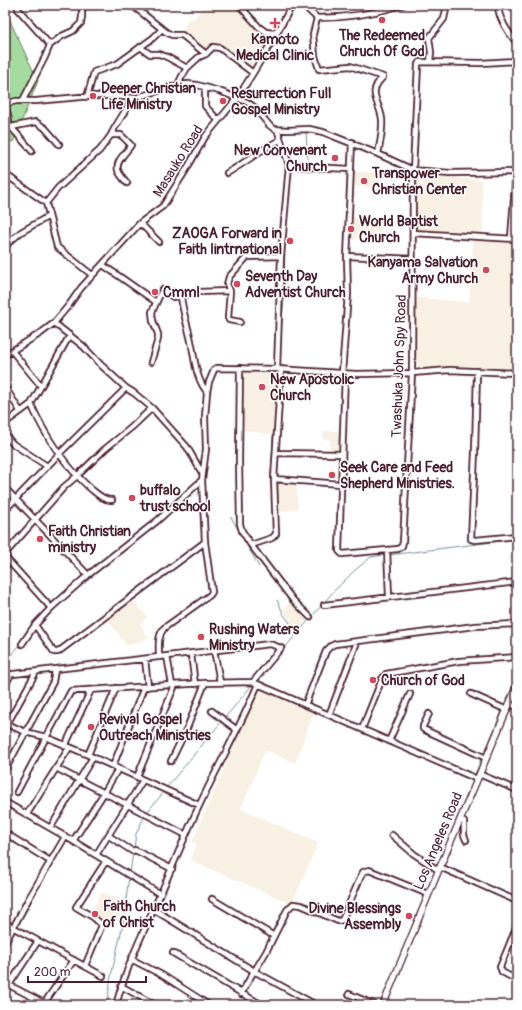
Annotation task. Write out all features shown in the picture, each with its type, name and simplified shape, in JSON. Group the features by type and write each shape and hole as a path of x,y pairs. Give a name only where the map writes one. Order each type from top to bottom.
{"main road":[{"name":"Los Angeles Road","path":"383,1005 428,894 517,686"}],"street":[{"path":"23,100 46,57 50,45 62,36 72,32 80,22 82,17 82,5"},
{"path":"132,5 162,29 172,35 182,35 206,54"},
{"path":"239,5 248,17 266,32 274,33 280,28"},
{"name":"Masauko Road","path":"5,355 41,333 54,323 92,275 103,265 140,223 163,206 186,170 197,148 238,97 280,28 292,5"},
{"path":"303,5 317,18 359,16 402,5"},
{"path":"447,5 444,19 428,40 431,52 430,62 481,63 517,61"},
{"path":"498,5 504,24 517,43"},
{"path":"18,9 50,45"},
{"path":"317,18 313,34 315,56 319,69 350,66 383,77 376,85 374,95 382,118 382,129 378,154"},
{"path":"87,97 94,72 117,64 162,29"},
{"path":"140,47 150,54 159,54 167,57 187,68"},
{"path":"178,85 187,68 213,47 218,48 253,73"},
{"name":"Twashuka John Spy Road","path":"341,484 339,553 342,554 398,549 402,546 412,373 413,170 418,62 430,62"},
{"path":"8,127 9,116 5,103 16,100 36,101 113,96 133,98 178,85 188,84 205,87 238,97 254,107 269,125 277,129 308,129 328,133 352,142 413,170 450,173 516,172 511,238"},
{"path":"205,87 205,106 218,120"},
{"path":"46,203 54,192 100,150 111,135 133,98"},
{"path":"8,127 38,122 59,144"},
{"path":"8,127 32,151"},
{"path":"251,545 272,538 276,534 274,479 279,369 281,256 288,165 277,129"},
{"path":"111,135 121,135 131,145 119,161 118,167 118,171 127,183"},
{"path":"227,173 272,143 280,140"},
{"path":"274,479 341,484 343,373 348,294 347,256 352,142"},
{"path":"288,165 351,169"},
{"path":"5,174 46,203 57,247 92,275"},
{"path":"5,246 21,232 49,216"},
{"path":"140,223 159,242"},
{"path":"413,233 517,239"},
{"path":"240,322 228,319 230,291 227,286 227,280 247,257 281,256"},
{"path":"347,256 413,259"},
{"path":"103,265 156,302"},
{"path":"151,362 158,339 152,312 162,290 171,297 198,292 230,291"},
{"path":"181,295 183,313 191,343 194,364 202,385 207,392"},
{"path":"54,323 83,346 126,388 152,408 187,447 202,473"},
{"path":"5,423 31,404 70,335"},
{"path":"12,351 41,386"},
{"path":"159,657 159,640 162,631 167,625 210,595 212,592 205,542 202,473 206,449 205,417 207,392 214,370 220,368 240,368 343,373 412,373 435,370 517,373"},
{"path":"240,368 238,460 240,524 242,531 251,545 293,600 310,617"},
{"path":"477,371 471,539 475,540 517,536"},
{"path":"5,387 20,411"},
{"path":"5,510 126,388"},
{"path":"31,404 64,462 77,476 100,496 108,500 112,500"},
{"path":"51,608 5,555 61,490 152,408"},
{"path":"5,435 13,444 47,466"},
{"path":"276,453 342,454"},
{"path":"22,644 35,625 51,608 88,575 157,521 202,480"},
{"path":"5,488 88,575"},
{"path":"35,625 54,652 58,652 205,542"},
{"path":"387,550 389,596"},
{"path":"324,605 389,596 517,582"},
{"path":"305,705 326,651 335,644 475,626 517,624"},
{"path":"329,715 357,642"},
{"path":"5,675 270,644 281,648 253,682"},
{"path":"214,650 220,682"},
{"path":"191,654 195,684"},
{"path":"137,777 173,685 167,656"},
{"path":"362,729 382,677 386,674 459,661 517,657"},
{"path":"113,766 146,687 145,659"},
{"path":"5,770 52,682 55,670"},
{"path":"36,672 6,725 46,737 199,805"},
{"path":"5,686 11,674"},
{"path":"17,792 70,692 220,682 253,682 389,741 517,790"},
{"path":"171,761 187,728 205,683"},
{"path":"116,1005 131,958 172,869 199,805 237,730 258,684"},
{"path":"49,827 80,780 116,688"},
{"path":"27,814 56,768 67,747 91,690"},
{"path":"389,741 410,694"},
{"path":"471,694 508,707 517,707"},
{"path":"212,711 237,730"},
{"path":"429,714 423,727 424,729 486,758"},
{"path":"56,768 186,835"},
{"path":"73,841 118,769"},
{"path":"96,855 143,780"},
{"path":"5,802 160,894"},
{"path":"460,820 464,822 464,836 466,840"},
{"path":"5,833 50,861"},
{"path":"392,835 414,854 439,868 517,901"},
{"path":"109,836 132,851 135,850 172,869"},
{"path":"5,943 50,861 66,837"},
{"path":"85,966 102,925 76,907 106,862"},
{"path":"241,994 260,962 287,910 294,904 301,904 338,921 342,920 360,876 366,870 372,870 428,894"},
{"path":"212,898 274,936"},
{"path":"153,909 254,971 316,1005"},
{"path":"5,923 103,976"},
{"path":"517,926 500,965 502,972 517,980"},
{"path":"511,940 517,944"},
{"path":"38,941 7,984 33,998 53,1005"},
{"path":"173,953 262,1005"},
{"path":"131,958 162,975 209,1005"},
{"path":"45,1002 74,960"},
{"path":"121,986 155,1005"},
{"path":"349,994 375,1005"}],"shaded area":[{"path":"204,5 239,5 275,38 253,70 213,48 207,54 182,34 186,22 191,18 194,19"},
{"path":"351,172 381,172 380,187 351,186"},
{"path":"416,175 482,180 483,234 414,232"},
{"path":"350,218 381,218 380,235 373,235 373,239 349,238"},
{"path":"473,239 517,241 517,369 421,369 414,355 416,298 469,302"},
{"path":"241,373 280,374 276,435 237,429"},
{"path":"324,431 339,431 338,454 329,454 330,440 323,439"},
{"path":"278,480 296,482 298,508 277,513"},
{"path":"132,599 147,617 140,624 148,638 127,646 107,619"},
{"path":"291,601 309,618 297,630 292,625 284,611"},
{"path":"259,689 314,712 295,763 265,750 241,809 318,843 292,904 190,860 197,844 192,842"},
{"path":"101,892 124,902 120,917 114,914 107,926 90,917"}],"green space":[{"path":"5,10 38,81 13,142 5,141"}],"waterway":[{"path":"300,164 308,163 306,133"},
{"path":"348,167 349,148"},
{"path":"291,170 285,233 284,299 280,366 337,371"},
{"path":"348,171 348,193"},
{"path":"281,398 285,371"},
{"path":"318,374 334,375"},
{"path":"273,437 271,477 273,508"},
{"path":"277,461 277,477"},
{"path":"277,481 277,502"},
{"path":"231,517 259,567"},
{"path":"274,539 277,538 277,535"},
{"path":"389,555 517,539"},
{"path":"271,664 333,592 354,571 371,557 385,555"},
{"path":"277,600 284,615 298,634"},
{"path":"25,636 43,613"},
{"path":"5,662 20,645"},
{"path":"503,707 517,677"},
{"path":"224,719 253,684"},
{"path":"513,703 517,694"},
{"path":"507,716 511,706"},
{"path":"484,754 502,711"},
{"path":"167,787 222,721"},
{"path":"475,775 481,759"},
{"path":"147,812 164,792"},
{"path":"134,848 136,834 145,815"},
{"path":"130,873 133,852"},
{"path":"107,1005 111,976 123,924 129,876"},
{"path":"386,1005 401,969"}],"place":[{"name":"The Redeemed Chruch Of God","path":"382,20"},
{"name":"Kamoto Medical Clinic","path":"275,23"},
{"name":"Deeper Christian Life Ministry","path":"93,96"},
{"name":"Resurrection Full Gospel Ministry","path":"223,101"},
{"name":"New Convenant Church","path":"335,158"},
{"name":"Transpower Christian Center","path":"364,181"},
{"name":"World Baptist Church","path":"351,229"},
{"name":"ZAOGA Forward in Faith Iintrnational","path":"290,241"},
{"name":"Kanyama Salvation Army Church","path":"486,270"},
{"name":"Seventh Day Adventist Church","path":"237,284"},
{"name":"Cmml","path":"155,292"},
{"name":"New Apostolic Church","path":"262,387"},
{"name":"Seek Care and Feed Shepherd Ministries.","path":"332,475"},
{"name":"buffalo trust school","path":"132,498"},
{"name":"Faith Christian ministry","path":"40,539"},
{"name":"Rushing Waters Ministry","path":"201,637"},
{"name":"Church of God","path":"373,680"},
{"name":"Revival Gospel Outreach Ministries","path":"91,727"},
{"name":"Faith Church of Christ","path":"95,914"},
{"name":"Divine Blessings Assembly","path":"409,916"}]}
